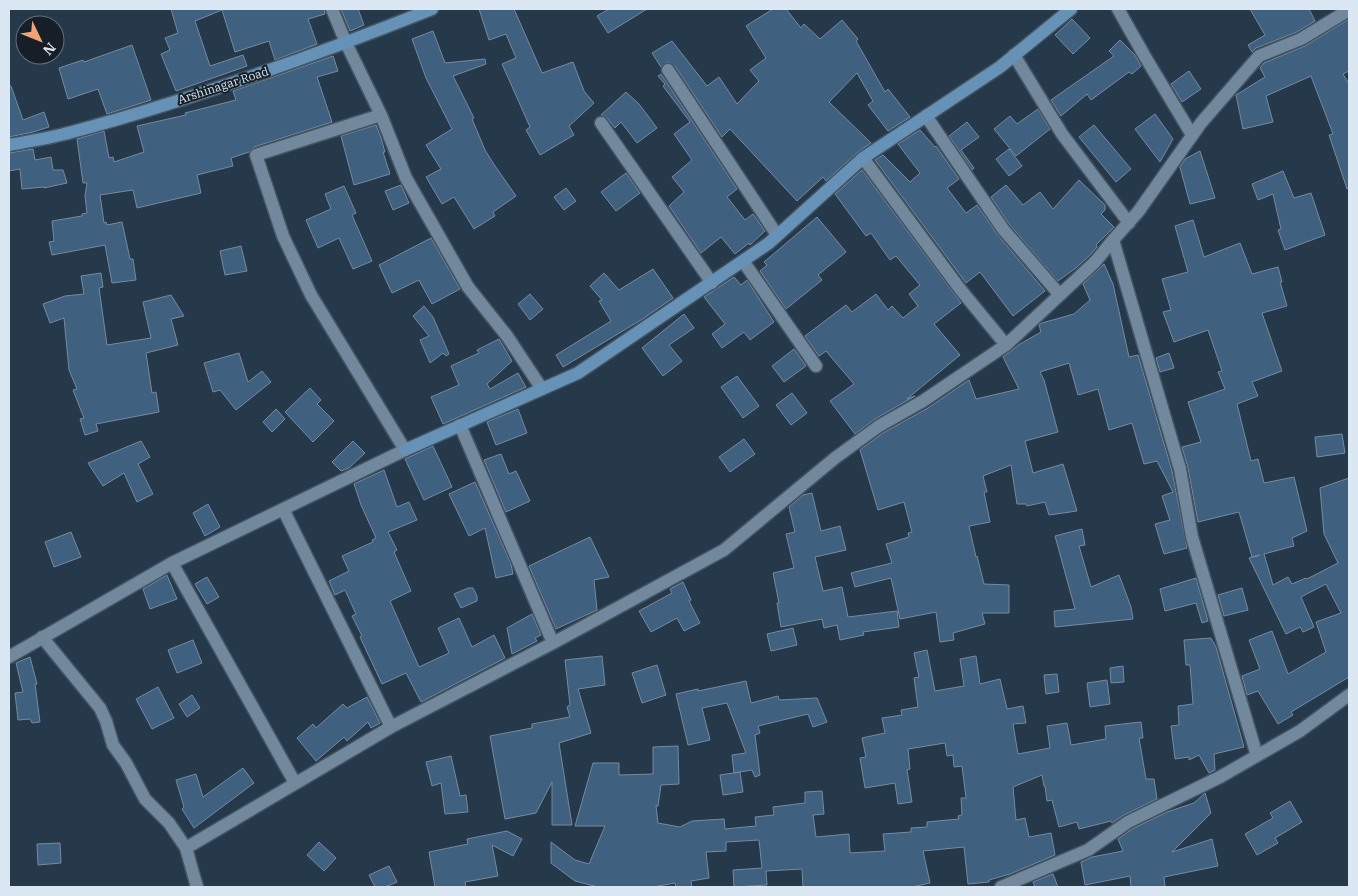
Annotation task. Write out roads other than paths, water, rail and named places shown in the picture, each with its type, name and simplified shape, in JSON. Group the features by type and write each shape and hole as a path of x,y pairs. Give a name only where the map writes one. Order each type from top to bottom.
{"street":[{"path":"332,9 346,43 381,115 406,178 468,287 506,336 542,389"},
{"name":"Arshinagar Road","path":"9,145 80,130 220,87 346,43 432,9"},
{"path":"9,657 172,563 405,450 578,373 768,243 863,158 1000,66 1071,9"},
{"path":"1118,9 1192,135"},
{"path":"186,848 391,727 553,643 724,550 835,458 879,426 923,401 1006,345 1095,262 1129,222 1201,123 1259,56 1301,39 1349,10"},
{"path":"1014,55 1062,134 1129,222"},
{"path":"668,70 777,235"},
{"path":"381,115 256,155 283,236 312,295 405,450"},
{"path":"926,116 1003,229 1060,295"},
{"path":"601,123 712,282"},
{"path":"863,158 960,289 1006,345"},
{"path":"1114,240 1180,469 1192,537 1257,756"},
{"path":"743,261 816,366"},
{"path":"460,426 553,643"},
{"path":"283,508 391,727"},
{"path":"172,563 295,783"},
{"path":"42,637 100,708 113,745 126,763 145,798 169,823 186,848 197,887"},
{"path":"1001,887 1088,850 1128,822 1220,777 1300,731 1349,695"}]}
